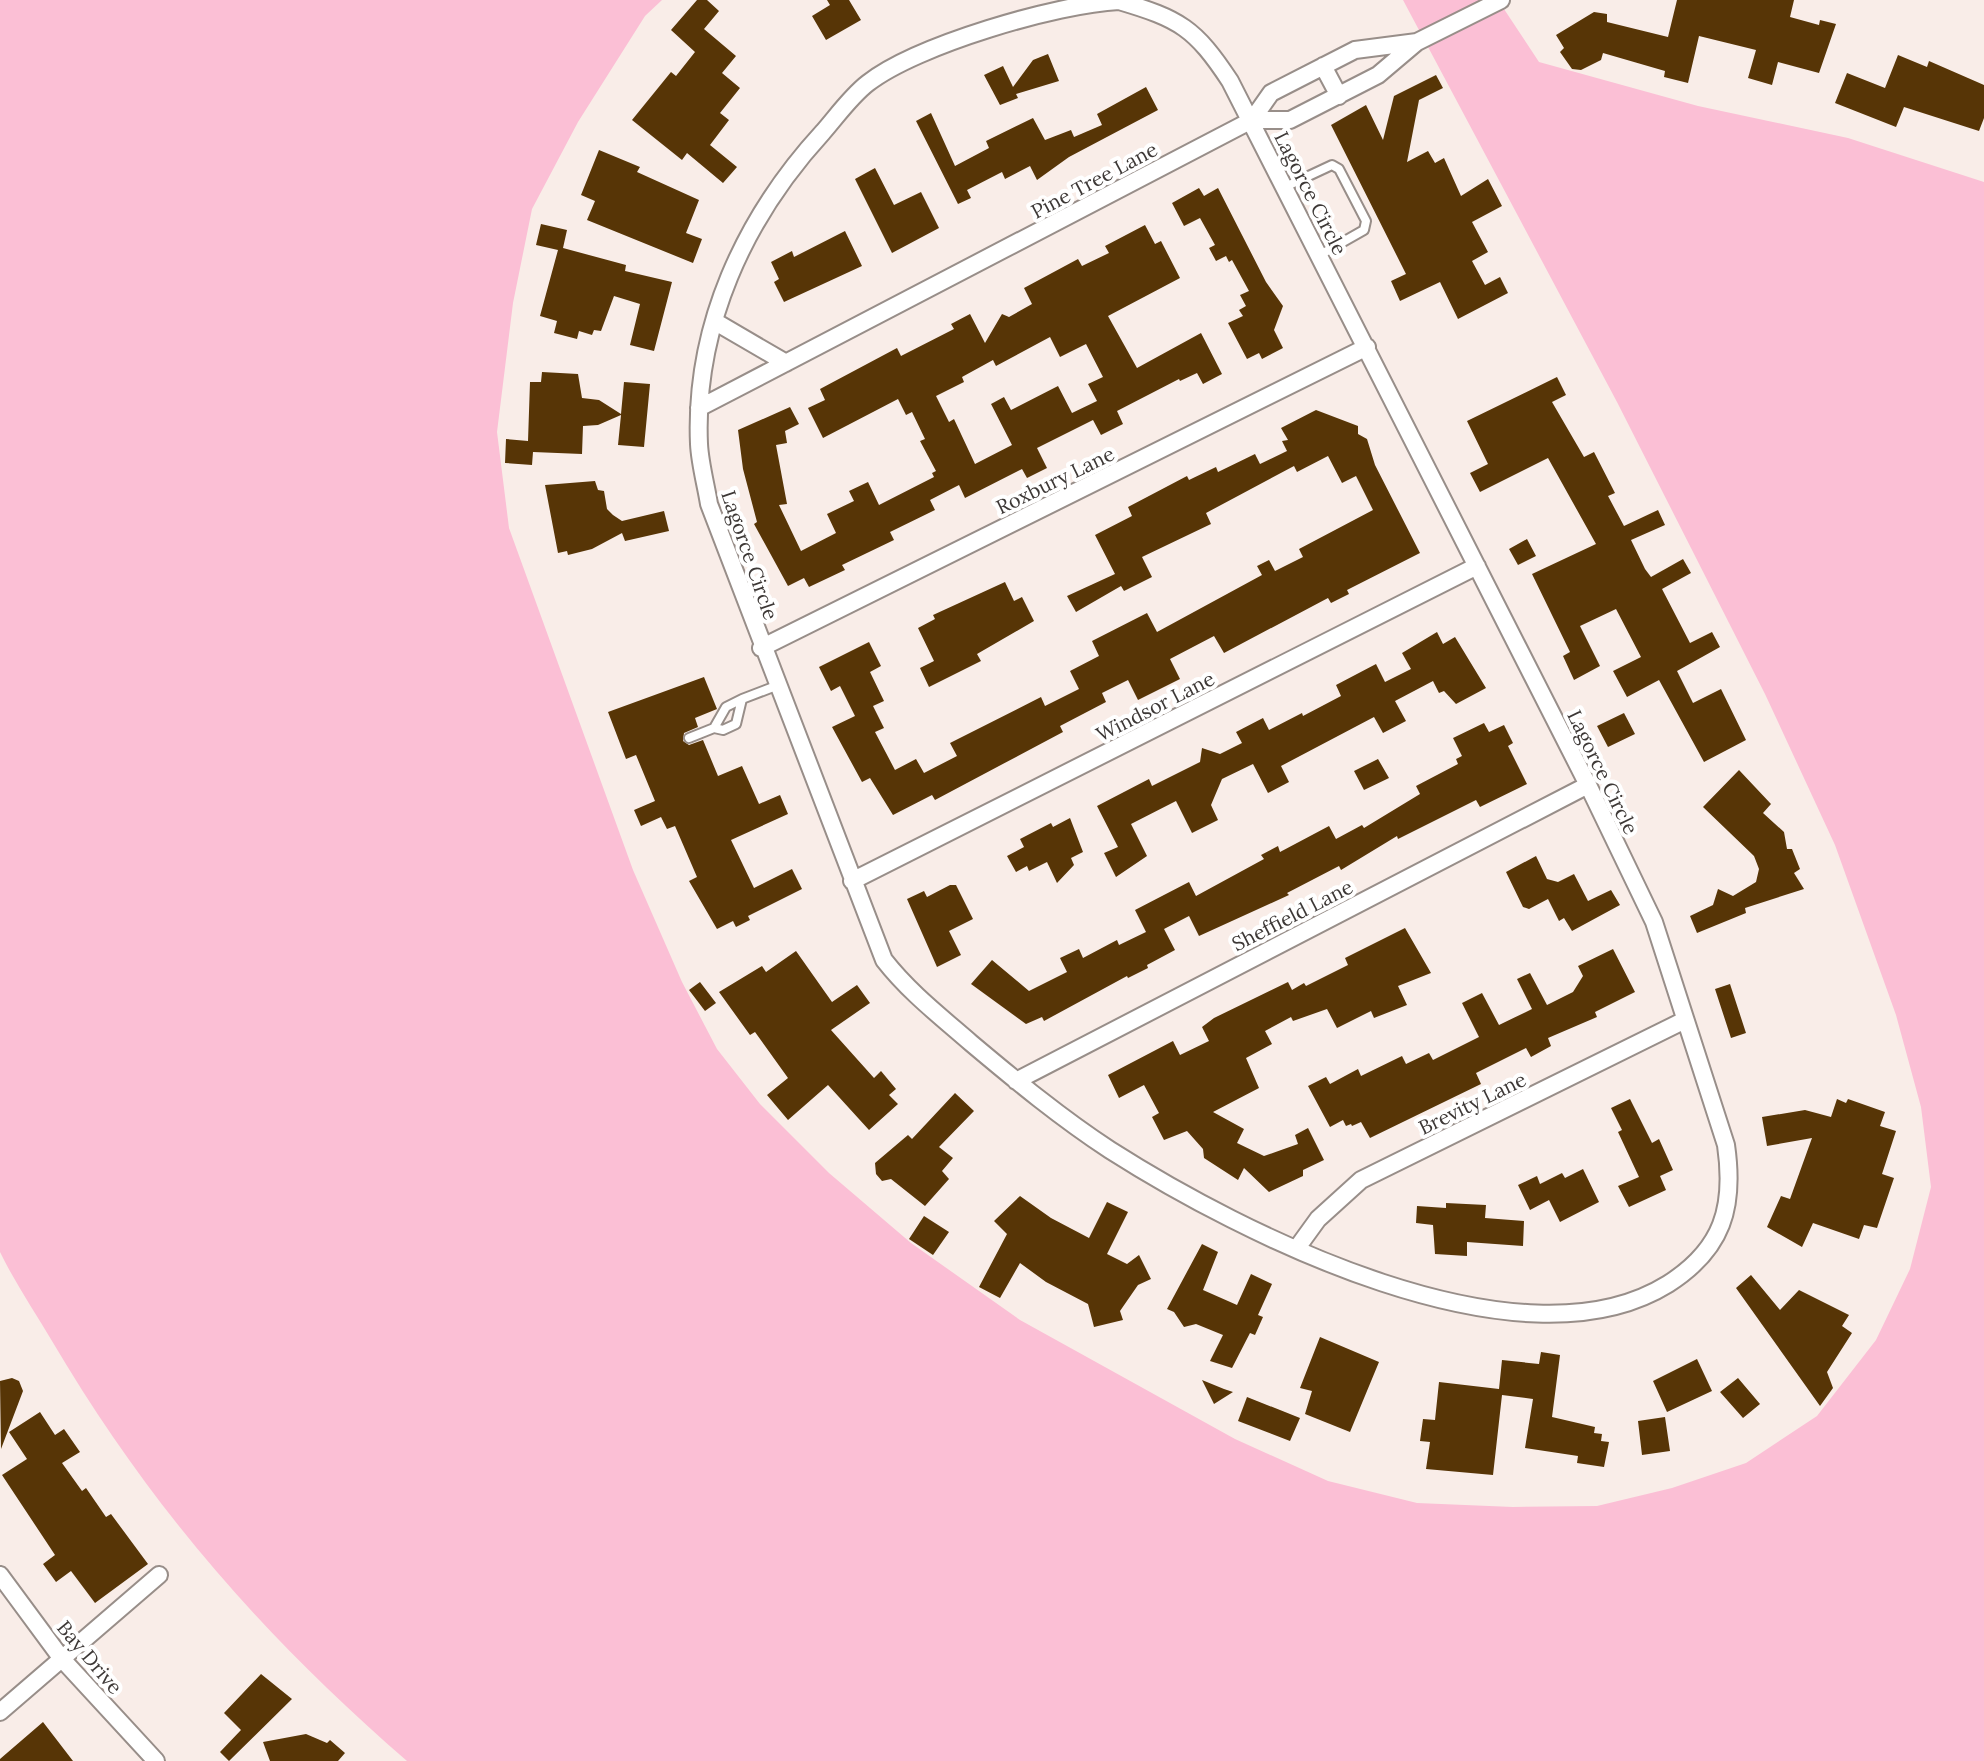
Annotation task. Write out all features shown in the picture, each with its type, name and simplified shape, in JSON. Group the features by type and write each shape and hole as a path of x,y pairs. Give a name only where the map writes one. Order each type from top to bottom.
{"street":[{"path":"1252,120 1290,120 1339,96 1397,61 1417,42 1501,0"},
{"name":"Lagorce Circle","path":"1119,1 1164,14 1204,41 1252,120 1654,922 1726,1145 1731,1178 1727,1211 1713,1244 1686,1272 1656,1291 1611,1308 1552,1315 1468,1306 1392,1287 1230,1219 1109,1149 1016,1081 903,986 884,960 852,881 761,648 709,504 699,447 700,384 729,272 761,210 804,153 866,84 904,60 1063,7 1119,1"},
{"name":"Pine Tree Lane","path":"699,408 1252,120 1271,93 1323,66 1364,46 1417,42"},
{"path":"1323,66 1339,96"},
{"path":"714,321 786,363"},
{"name":"Roxbury Lane","path":"761,648 1367,347"},
{"name":"Windsor Lane","path":"852,881 1477,566"},
{"name":"Sheffield Lane","path":"1016,1081 1588,785"},
{"name":"Brevity Lane","path":"1297,1248 1318,1219 1361,1180 1685,1020"},
{"name":"Bay Drive","path":"0,1575 62,1659 156,1761"},
{"path":"0,1712 159,1575"}],"lane":[{"path":"1285,187 1332,165 1339,169 1366,221 1364,230 1320,255"},
{"path":"714,728 726,707 776,686"},
{"path":"689,738 714,728 723,730 736,724 742,699"}],"shaded area":[{"path":"0,0 662,0 645,16 578,122 532,209 513,303 497,432 509,528 633,870 682,982 717,1049 760,1104 829,1173 911,1243 1020,1320 1235,1439 1328,1481 1417,1503 1597,1506 1672,1488 1746,1463 1817,1416 1876,1340 1910,1269 1931,1187 1921,1107 1896,1015 1835,845 1765,694 1617,402 1403,0 1498,0 1539,62 1698,106 1848,138 1984,182 1984,1761 407,1761 354,1714 257,1617 169,1514 89,1402 0,1252"}],"building":[{"path":"697,0 707,0 719,11 704,29 736,56 722,73 740,88 720,113 729,120 710,145 737,167 723,183 687,153 682,160 632,120 671,72 676,76 695,52 671,30"},
{"path":"827,0 849,0 861,20 826,40 812,16 830,5"},
{"path":"1677,0 1794,0 1790,17 1819,25 1820,20 1836,24 1819,73 1778,62 1772,85 1748,78 1756,50 1699,36 1688,83 1664,77 1665,71 1603,53 1601,60 1581,70 1572,69 1560,52 1564,48 1556,35 1594,12 1607,14 1607,22 1668,37"},
{"path":"1048,54 1059,81 1016,94 1018,98 1000,105 984,75 1003,66 1013,87 1033,60"},
{"path":"1898,55 1927,67 1929,61 1984,85 1984,118 1979,131 1904,107 1896,127 1835,103 1847,73 1885,88"},
{"path":"1436,75 1443,88 1419,100 1407,162 1428,151 1435,163 1444,158 1461,196 1488,179 1502,206 1472,222 1488,252 1472,261 1485,285 1500,277 1508,293 1458,319 1440,282 1400,301 1391,281 1406,274 1331,125 1366,105 1383,140 1394,96"},
{"path":"1146,87 1158,110 1069,157 1037,180 1030,166 1005,179 1002,172 967,190 971,198 958,204 916,121 931,113 955,166 989,148 986,141 1033,118 1045,140 1071,130 1074,137 1102,125 1097,114"},
{"path":"599,150 640,167 637,172 699,200 686,233 702,239 693,263 587,220 595,201 581,195"},
{"path":"875,168 894,205 921,192 939,228 892,253 855,179"},
{"path":"1199,188 1204,196 1218,188 1266,282 1283,306 1274,330 1283,348 1262,359 1259,353 1247,359 1228,323 1243,316 1239,310 1246,306 1240,295 1249,291 1232,260 1229,262 1226,256 1216,261 1209,248 1215,245 1200,218 1184,226 1172,203"},
{"path":"541,224 567,230 563,248 626,265 625,271 672,282 654,351 630,345 640,304 614,296 601,331 594,330 592,335 579,331 577,339 554,333 557,321 540,316 558,250 536,245"},
{"path":"1145,225 1155,244 1161,241 1180,278 1108,316 1137,368 1201,333 1222,374 1203,384 1197,373 1179,379 1117,411 1123,424 1101,435 1093,420 1037,448 1047,468 1027,478 1022,469 965,498 959,485 930,500 935,510 890,532 894,540 842,565 845,570 809,587 804,578 788,586 754,524 757,522 743,469 738,430 790,407 799,424 785,431 787,443 776,445 787,504 779,505 801,551 836,533 827,514 854,501 849,491 868,482 879,505 934,477 932,473 936,471 920,441 925,439 912,412 906,415 898,399 823,438 808,408 825,400 820,389 897,348 901,356 954,329 951,324 970,314 985,343 1002,314 1009,317 1032,304 1024,288 1078,259 1082,266 1109,253 1105,246","holes":["1050,337 1060,357 1086,344 1103,377 1088,384 1097,401 1072,413 1058,386 1011,410 1004,397 991,404 1012,445 975,464 954,419 949,422 936,396 964,382 962,377 993,360 996,366"]},
{"path":"845,231 862,266 784,302 774,282 779,279 771,262 792,251 794,257"},
{"path":"542,372 578,374 582,398 599,400 621,414 624,382 650,384 644,447 618,445 621,415 598,425 583,426 582,454 533,452 532,465 505,463 506,439 528,441 530,382 541,382"},
{"path":"1557,377 1566,395 1552,402 1584,457 1594,452 1615,493 1608,496 1624,526 1658,510 1665,525 1631,540 1645,569 1651,577 1683,559 1691,573 1662,589 1690,643 1712,632 1720,647 1677,671 1693,703 1721,689 1746,740 1704,762 1659,680 1627,697 1613,671 1641,657 1616,609 1580,626 1600,666 1574,680 1563,656 1570,652 1532,574 1596,544 1548,458 1480,492 1470,473 1488,464 1467,421"},
{"path":"1316,410 1358,426 1358,434 1367,439 1375,465 1420,553 1347,590 1349,594 1331,603 1328,598 1224,653 1214,636 1170,659 1180,679 1138,700 1128,680 1102,693 1106,702 1060,726 1063,732 935,800 932,795 893,815 870,778 862,782 832,727 855,716 840,686 831,691 819,667 869,642 881,666 870,672 884,701 873,706 884,728 875,732 895,770 916,759 924,773 957,756 950,743 1041,697 1045,706 1079,689 1070,671 1099,656 1092,641 1147,613 1157,632 1262,575 1257,566 1269,560 1275,571 1303,557 1299,549 1373,510 1356,476 1342,483 1328,456 1297,472 1294,466 1206,513 1211,524 1142,557 1152,577 1124,591 1121,586 1076,612 1067,596 1115,574 1095,535 1132,516 1128,507 1187,476 1189,480 1216,467 1218,472 1255,454 1260,464 1287,451 1282,441 1288,440 1281,428"},
{"path":"595,481 598,490 604,491 607,509 613,515 622,521 664,511 669,531 625,541 622,533 592,549 568,555 567,551 558,553 545,485"},
{"path":"1527,539 1536,556 1518,565 1509,549"},
{"path":"1005,582 1014,601 1022,597 1034,621 977,654 981,661 929,687 920,668 934,661 918,628 935,619 933,615"},
{"path":"1437,632 1443,644 1455,637 1486,688 1456,704 1444,691 1439,693 1433,681 1395,701 1406,721 1383,733 1374,717 1281,766 1289,782 1268,793 1253,764 1222,779 1211,805 1218,820 1192,833 1176,801 1131,824 1147,856 1116,877 1104,853 1118,847 1097,806 1149,779 1152,786 1200,762 1202,748 1220,754 1242,743 1236,732 1263,718 1269,730 1302,713 1303,716 1341,696 1336,685 1376,664 1385,682 1411,669 1402,653"},
{"path":"704,677 717,709 695,718 698,727 684,733 683,741 689,745 703,740 718,776 742,766 759,804 780,795 788,814 731,840 754,888 792,869 802,889 748,916 750,920 736,927 733,921 717,929 689,881 697,877 675,826 667,829 661,817 641,826 634,810 655,801 636,755 626,759 608,712"},
{"path":"1624,713 1635,734 1608,747 1597,726"},
{"path":"1484,723 1489,732 1504,725 1513,743 1508,746 1527,784 1480,807 1476,800 1398,839 1397,836 1341,870 1339,866 1287,893 1289,895 1199,936 1189,916 1164,929 1175,950 1147,965 1148,968 1127,976 1044,1021 1042,1017 1026,1024 971,984 992,960 1029,991 1067,972 1060,958 1079,949 1083,958 1117,940 1119,945 1146,932 1135,910 1189,882 1196,896 1264,859 1261,855 1278,846 1280,852 1329,826 1336,839 1362,825 1364,828 1420,794 1416,786 1458,764 1456,759 1462,756 1453,738"},
{"path":"1378,759 1389,778 1364,790 1354,771"},
{"path":"1739,770 1771,804 1763,813 1784,832 1787,849 1792,849 1800,869 1794,873 1804,889 1745,908 1746,913 1697,933 1690,916 1713,905 1718,889 1733,896 1756,882 1759,869 1754,856 1703,807"},
{"path":"1070,818 1083,852 1071,858 1074,865 1057,883 1047,862 1029,871 1027,866 1016,872 1007,856 1024,847 1020,839 1051,823 1053,827"},
{"path":"1536,856 1547,879 1558,882 1574,874 1588,901 1611,890 1620,905 1572,931 1564,918 1559,921 1548,899 1529,909 1523,907 1506,872"},
{"path":"956,885 973,919 949,931 961,955 937,967 907,899 924,891 927,897"},
{"path":"1405,928 1431,973 1398,986 1407,1005 1374,1018 1371,1011 1337,1028 1327,1009 1293,1021 1291,1017 1265,1031 1272,1044 1246,1058 1259,1088 1213,1112 1244,1129 1237,1143 1264,1156 1298,1144 1295,1135 1308,1128 1324,1160 1303,1170 1303,1176 1269,1192 1244,1168 1238,1180 1204,1158 1203,1149 1187,1131 1164,1140 1152,1117 1159,1113 1144,1085 1119,1098 1108,1075 1173,1041 1180,1055 1209,1041 1202,1027 1214,1018 1288,982 1292,990 1304,983 1306,986 1348,965 1345,958"},
{"path":"1613,949 1635,992 1595,1012 1597,1017 1548,1038 1551,1046 1531,1057 1526,1048 1476,1073 1481,1084 1370,1138 1361,1122 1346,1126 1343,1120 1330,1127 1308,1086 1326,1077 1330,1084 1358,1069 1361,1076 1402,1056 1406,1064 1429,1053 1433,1060 1479,1037 1462,1003 1482,993 1499,1025 1532,1009 1517,979 1530,973 1547,1005 1573,992 1583,976 1578,966"},
{"path":"796,951 832,1002 857,985 870,1003 831,1030 874,1078 881,1071 896,1089 889,1095 898,1104 869,1130 828,1085 788,1120 767,1095 788,1078 755,1032 750,1035 719,992 762,966 766,972"},
{"path":"700,982 716,1003 705,1011 689,990"},
{"path":"1730,984 1746,1033 1731,1038 1715,989"},
{"path":"955,1093 974,1111 939,1147 953,1158 942,1171 949,1179 925,1206 891,1179 882,1181 876,1174 875,1163 908,1135 912,1139"},
{"path":"1630,1099 1652,1143 1659,1139 1673,1170 1660,1176 1666,1190 1629,1207 1618,1186 1639,1177 1618,1132 1622,1130 1611,1108"},
{"path":"1837,1099 1846,1103 1848,1099 1885,1112 1880,1126 1896,1131 1882,1174 1894,1178 1877,1228 1864,1225 1859,1239 1813,1223 1802,1247 1767,1227 1781,1196 1790,1199 1812,1138 1767,1146 1762,1117 1805,1110 1831,1117"},
{"path":"1583,1169 1599,1202 1560,1222 1549,1200 1530,1210 1518,1185 1537,1176 1540,1184 1562,1173 1565,1178"},
{"path":"1020,1196 1051,1218 1089,1238 1107,1202 1128,1212 1107,1254 1127,1264 1139,1255 1151,1279 1138,1285 1120,1311 1123,1320 1094,1327 1088,1304 1046,1282 1020,1263 1000,1298 979,1287 1007,1234 994,1221"},
{"path":"1446,1203 1486,1205 1485,1218 1524,1221 1523,1246 1467,1242 1467,1256 1435,1254 1433,1225 1416,1223 1417,1206 1446,1208"},
{"path":"924,1216 949,1232 933,1255 909,1239"},
{"path":"1202,1244 1218,1252 1203,1290 1237,1305 1251,1274 1272,1284 1258,1315 1263,1317 1255,1335 1250,1333 1232,1368 1210,1361 1223,1335 1196,1324 1184,1327 1174,1312 1167,1309"},
{"path":"1751,1275 1780,1310 1799,1290 1849,1315 1842,1326 1852,1333 1827,1372 1833,1388 1820,1406 1736,1288"},
{"path":"1320,1337 1379,1362 1350,1432 1305,1414 1312,1391 1300,1388"},
{"path":"1541,1352 1560,1355 1552,1417 1595,1427 1594,1433 1602,1434 1601,1441 1609,1442 1604,1467 1577,1463 1578,1456 1525,1448 1533,1399 1502,1395 1493,1475 1426,1469 1430,1442 1420,1441 1423,1419 1435,1420 1439,1382 1499,1389 1502,1360 1539,1364"},
{"path":"1697,1359 1712,1391 1667,1412 1653,1381"},
{"path":"12,1378 19,1381 23,1391 1,1449 0,1381"},
{"path":"1738,1378 1760,1404 1743,1418 1720,1392"},
{"path":"1202,1380 1224,1389 1233,1392 1214,1404"},
{"path":"1247,1397 1300,1418 1290,1441 1238,1421"},
{"path":"40,1412 55,1435 64,1429 80,1452 62,1463 82,1491 86,1488 106,1517 111,1514 148,1564 95,1603 71,1571 56,1582 43,1564 55,1555 2,1475 27,1459 9,1432"},
{"path":"1665,1417 1670,1451 1642,1455 1638,1421"},
{"path":"261,1674 292,1699 229,1761 220,1752 241,1730 224,1713"},
{"path":"43,1722 73,1761 0,1761 0,1759"},
{"path":"306,1734 327,1743 330,1740 345,1753 338,1761 270,1761 263,1742"}]}
